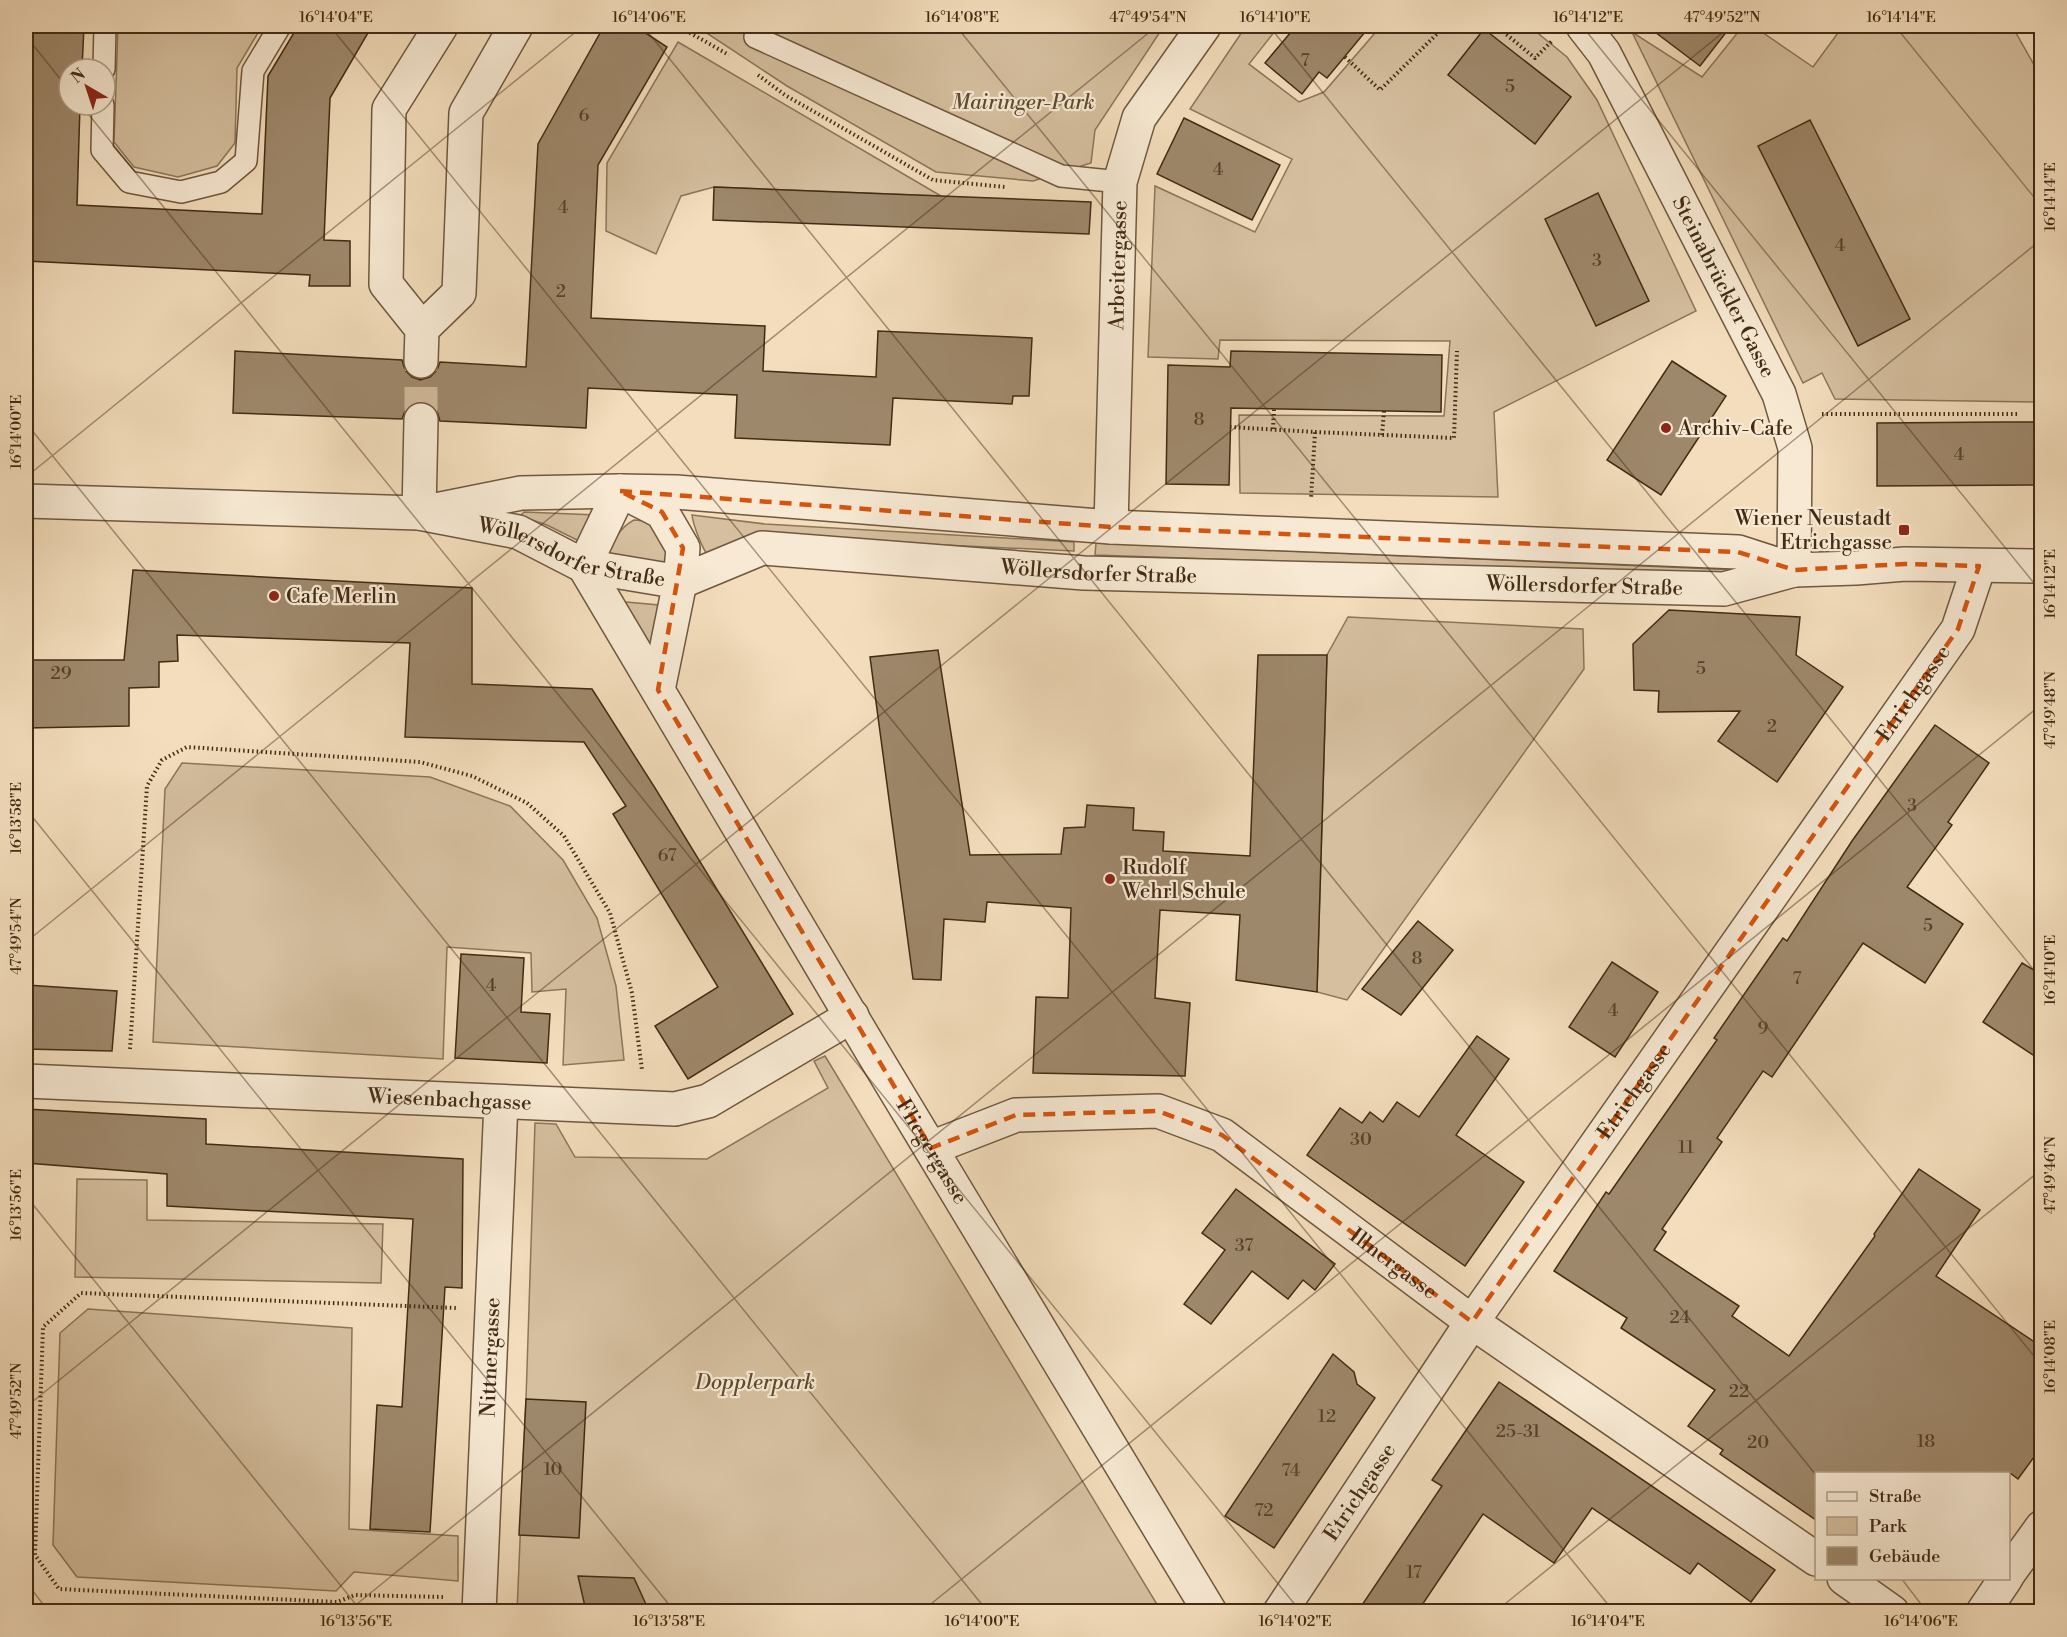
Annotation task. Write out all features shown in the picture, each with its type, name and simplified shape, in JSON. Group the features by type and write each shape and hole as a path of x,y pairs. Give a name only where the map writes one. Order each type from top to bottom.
{"street":[{"path":"422,361 422,329 386,284 389,109 441,26"},
{"path":"422,329 459,293 466,113 516,26"},
{"name":"Arbeitergasse","path":"1111,527 1120,182 1139,118 1204,26"},
{"name":"Steinabrückler Gasse","path":"1571,30 1604,53 1779,394 1795,448 1794,570"},
{"path":"419,513 420,420"},
{"path":"584,566 620,491 662,512 683,548 680,582 658,690"},
{"name":"Wöllersdorfer Straße","path":"419,513 521,493 675,492 1111,527 1738,552 1794,570"},
{"name":"Wöllersdorfer Straße","path":"26,501 419,513 518,532 584,566 680,582 762,548 1084,573 1724,589 1794,570 1905,564 2042,566"},
{"name":"Fliegergasse","path":"584,566 1210,1611"},
{"name":"Etrichgasse","path":"1280,1611 1472,1322 1958,629 1979,566"},
{"name":"Wiesenbachgasse","path":"26,1081 675,1109 708,1101 852,1016"},
{"name":"Nittnergasse","path":"480,1605 501,1102"},
{"name":"Illnergasse","path":"931,1148 1016,1114 1158,1111 1222,1135 1472,1322 1815,1559"},
{"path":"2010,1571 2042,1527"},
{"path":"1847,1580 1892,1611"},
{"path":"1983,1611 2005,1580"}],"lane":[{"path":"104,57 105,26"},
{"path":"103,117 102,150 129,182 181,192 221,182 246,161 253,70 280,26"},
{"path":"758,31 1061,176 1120,182"}],"path":[{"path":"678,26 740,62 785,95 933,180 1011,188"},
{"path":"1345,57 1380,90 1445,26"},
{"path":"1496,26 1536,58 1571,30"},
{"path":"740,62 758,31"},
{"path":"1230,427 1454,438 1457,351"},
{"path":"1273,429 1274,409"},
{"path":"1382,435 1384,411"},
{"path":"1785,414 2019,414"},
{"path":"1309,535 1316,432"},
{"path":"127,1085 147,786 162,760 187,747 420,762 472,776 527,803 564,836 610,913 632,993 647,1107"},
{"path":"480,1605 355,1595 337,1602 59,1589 35,1555 43,1327 81,1293 492,1310"}],"highlighted area":[{"path":"620,491 1111,527 1738,552 1794,570 1905,564 1979,566 1958,629 1472,1322 1222,1135 1158,1111 1016,1115 931,1148 658,690 683,548 662,512"}],"green space":[{"path":"118,26 262,26 237,68 235,143 217,166 178,177 134,167 114,142 115,117 117,117"},
{"name":"Mairinger-Park","path":"696,26 1164,26 1095,130 1091,163 1033,181 936,172 787,86"},
{"path":"1246,26 1279,26 1249,64 1299,102 1324,92 1381,26 1529,26 1567,57 1597,100 1696,311 1494,412 1498,497 1240,493 1239,415 1444,416 1450,341 1220,340 1218,359 1148,357 1155,186 1255,232 1292,159 1190,109"},
{"path":"1743,26 1753,26 1813,67 1843,26 2012,26 2041,77 2041,402 1835,399 1822,373 1803,383 1632,32 1702,77"},
{"path":"678,42 941,196 714,187 681,196 656,254 606,231 607,163"},
{"path":"524,512 596,515 579,541 547,525 520,516"},
{"path":"692,515 765,524 1074,542 1074,551 775,537 708,555 698,536"},
{"path":"634,520 642,521 655,528 663,539 670,561 661,564 608,555 615,539"},
{"path":"1096,543 1737,570 1737,577 1095,555"},
{"path":"615,601 659,605 652,648"},
{"path":"1348,617 1583,629 1584,669 1347,1000 1317,992 1327,655"},
{"path":"182,763 430,777 510,806 563,860 597,918 616,986 624,1060 563,1065 566,989 532,992 531,953 447,947 443,1059 153,1042 165,789"},
{"name":"Dopplerpark","path":"825,1056 1161,1611 517,1612 535,1123 556,1124 575,1157 707,1159 828,1088 814,1061"},
{"path":"77,1179 147,1180 147,1220 383,1224 381,1283 75,1277"},
{"path":"88,1309 352,1328 349,1529 458,1536 458,1581 354,1572 336,1591 77,1577 53,1545 60,1333"}],"building":[{"path":"26,26 84,26 83,57 57,57 57,117 80,117 77,205 262,214 268,76 298,26 372,26 330,98 324,240 350,241 350,286 309,286 310,275 26,261"},
{"path":"604,26 635,26 667,47 598,165 591,318 765,326 763,371 876,377 878,331 1032,338 1029,396 1013,396 1012,404 893,398 890,445 735,438 737,395 588,388 586,428 440,421 437,411 430,404 422,401 412,404 405,411 402,419 233,413 235,351 402,360 405,370 412,377 420,380 430,377 437,370 440,362 526,367 538,144"},
{"path":"1296,26 1370,26 1327,78 1319,72 1302,94 1265,63"},
{"path":"1647,26 1731,26 1700,66"},
{"path":"1484,29 1571,97 1535,144 1448,75"},
{"path":"1184,118 1280,165 1252,220 1157,174"},
{"path":"1810,120 1910,319 1858,346 1758,146"},
{"path":"714,187 1091,202 1089,234 713,220"},
{"path":"1598,193 1649,301 1596,326 1545,219"},
{"path":"1231,351 1442,355 1441,412 1231,408 1229,485 1166,484 1168,365 1230,367"},
{"name":"Archiv-Cafe","path":"1672,361 1726,396 1661,495 1607,460"},
{"path":"2042,422 2042,485 1877,486 1877,423"},
{"path":"133,570 472,588 472,684 592,689 793,1014 688,1079 655,1026 718,987 613,814 626,806 584,742 405,737 410,643 177,635 178,661 159,662 159,687 129,688 129,726 26,728 26,660 124,660"},
{"path":"1669,610 1800,617 1796,655 1843,687 1777,782 1718,741 1740,711 1658,712 1659,691 1634,690 1633,644"},
{"name":"Rudolf Wehrl Schule","path":"938,650 970,855 1061,854 1064,828 1085,827 1087,805 1134,808 1133,830 1164,832 1163,851 1250,856 1258,655 1327,655 1317,992 1236,980 1240,915 1160,910 1155,998 1190,1003 1185,1076 1033,1073 1036,997 1068,998 1071,908 987,902 985,922 944,919 941,980 913,979 870,657"},
{"path":"1935,725 1989,763 1948,822 1952,825 1907,887 1963,924 1925,983 1863,943 1772,1077 1763,1071 1717,1138 1722,1142 1662,1229 1666,1232 1654,1250 1739,1306 1732,1316 1789,1356 1875,1236 1874,1234 1919,1169 1980,1210 1936,1276 2042,1347 2042,1446 2018,1479 2010,1472 1815,1472 1815,1519 1720,1454 1723,1450 1688,1426 1715,1390 1621,1328 1627,1318 1554,1271 1606,1192 1609,1194 1717,1040 1714,1038 1783,938 1787,941 1852,841"},
{"path":"1418,921 1453,950 1401,1015 1362,989"},
{"path":"461,954 524,958 521,1012 550,1014 547,1063 455,1058"},
{"path":"1612,962 1658,992 1615,1057 1569,1027"},
{"path":"2022,963 2042,975 2042,1061 1983,1022"},
{"path":"26,985 117,991 112,1051 26,1049"},
{"path":"1477,1036 1509,1059 1456,1135 1524,1182 1465,1266 1307,1155 1340,1108 1362,1123 1370,1112 1383,1122 1397,1102 1419,1117"},
{"path":"26,1109 206,1119 206,1144 463,1159 462,1288 445,1287 430,1532 370,1529 377,1405 402,1407 413,1219 167,1206 167,1174 26,1163"},
{"path":"1236,1189 1335,1264 1315,1290 1303,1280 1288,1299 1252,1271 1211,1324 1184,1304 1225,1250 1202,1233"},
{"path":"1333,1354 1354,1372 1357,1384 1375,1398 1274,1548 1225,1516"},
{"path":"1499,1382 1775,1570 1751,1602 1698,1563 1690,1574 1592,1508 1554,1563 1483,1514 1418,1611 1358,1611 1442,1486 1432,1480"},
{"path":"526,1399 586,1402 579,1538 519,1535"},
{"path":"578,1576 634,1578 649,1611 586,1611"}],"tunnel":[{"path":"421,361 421,420"}],"place":[{"name":"Archiv-Cafe","path":"1666,428"},
{"name":"Wiener Neustadt Etrichgasse","path":"1904,530"},
{"name":"Cafe Merlin","path":"274,596"},
{"name":"Rudolf Wehrl Schule","path":"1110,879"}]}
